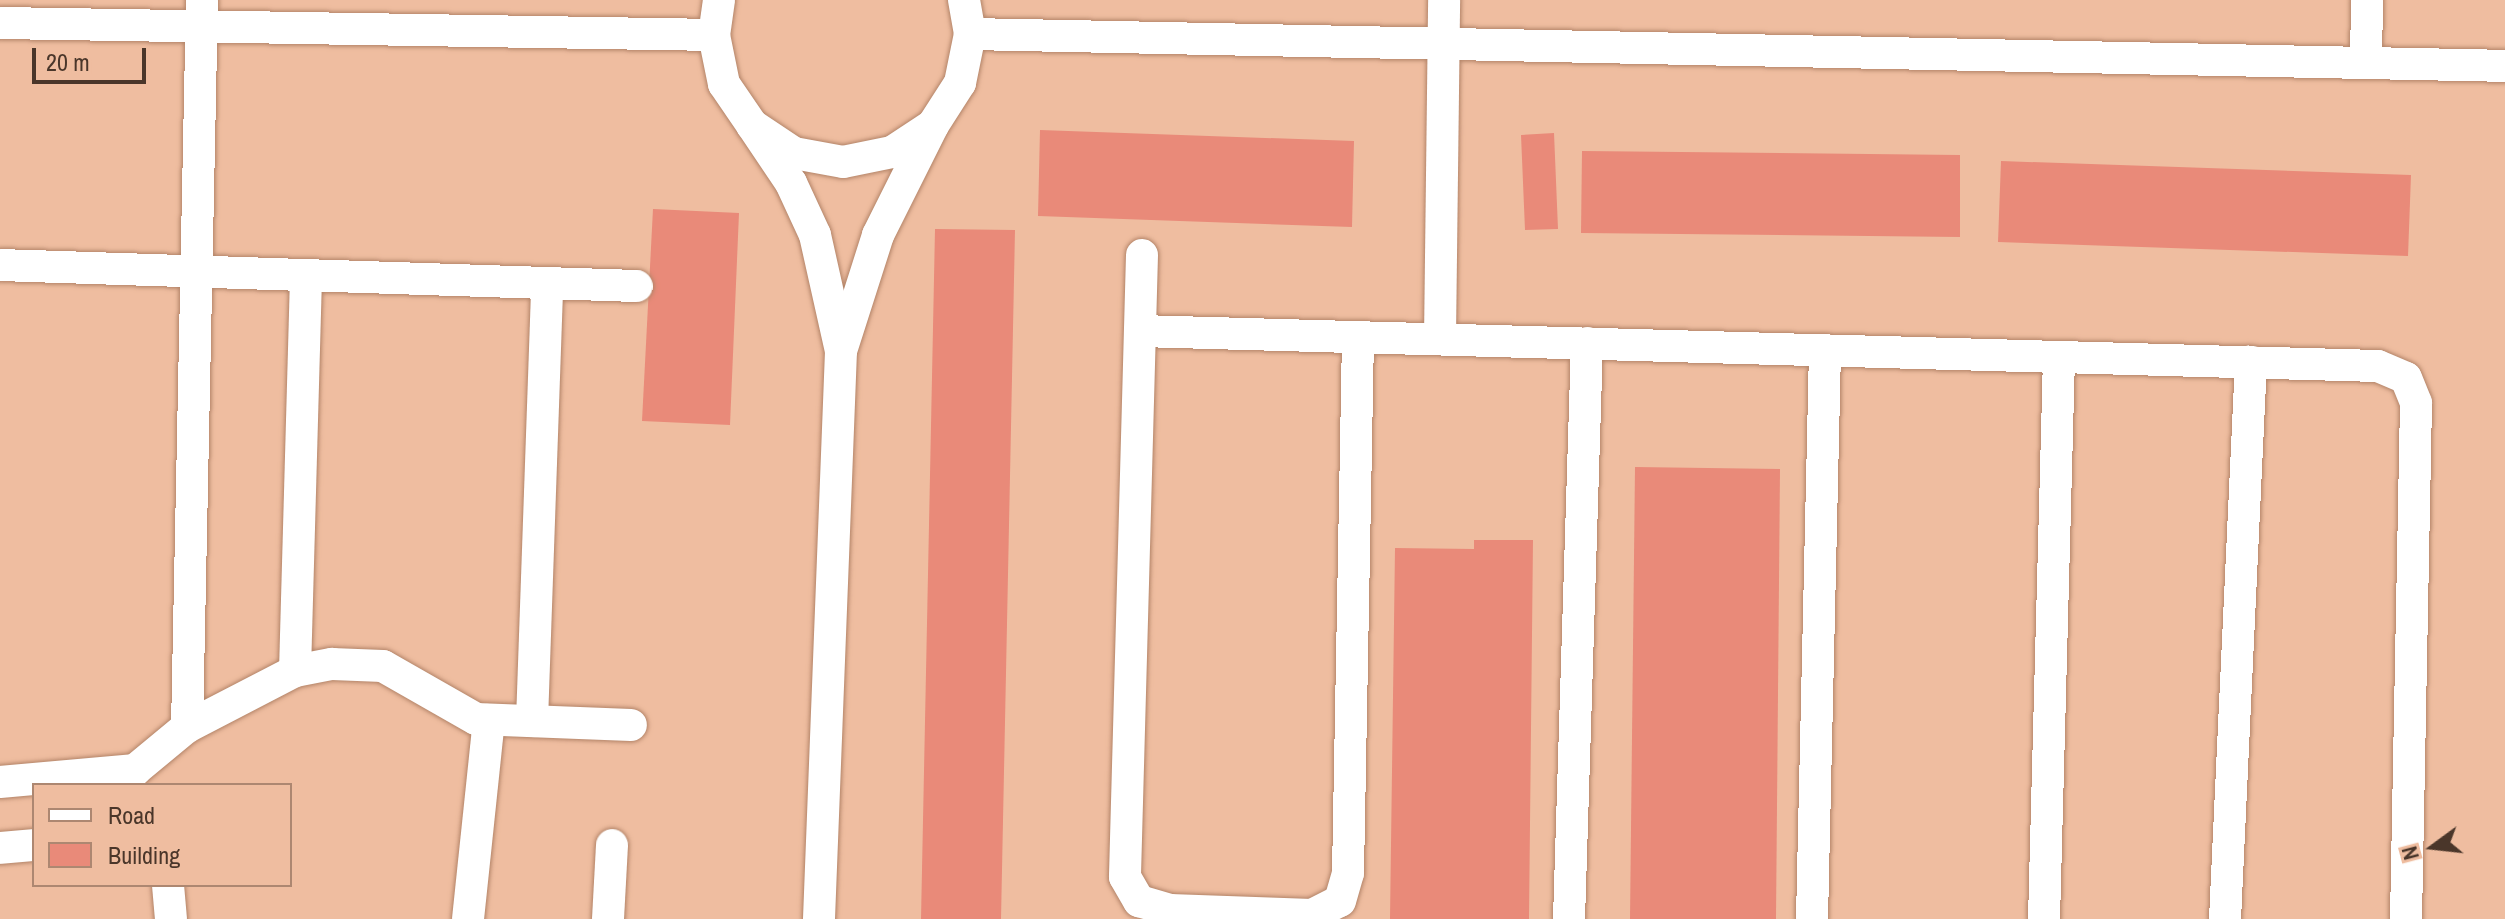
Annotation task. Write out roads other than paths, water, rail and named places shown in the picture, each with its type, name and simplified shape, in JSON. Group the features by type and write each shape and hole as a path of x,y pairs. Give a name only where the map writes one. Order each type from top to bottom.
{"street":[{"path":"719,0 714,35 724,84 791,183 815,235 841,351 819,919"},
{"path":"841,351 878,235 933,125 960,83 970,34 964,0"},
{"path":"1440,338 1444,0"},
{"path":"2366,63 2367,0"},
{"path":"0,23 201,14 714,35"},
{"path":"187,727 201,14"},
{"path":"970,34 1443,48 2505,66"},
{"path":"752,125 794,153 843,162 892,152 933,125"},
{"path":"1142,255 1125,877 1139,901 1170,910 1312,917 1340,901 1348,873 1358,337"},
{"path":"0,265 637,286"},
{"path":"295,671 306,275"},
{"path":"532,721 547,283"},
{"path":"1140,331 2378,366 2406,378 2416,403 2406,919"},
{"path":"1569,919 1587,343"},
{"path":"1812,919 1825,350"},
{"path":"2044,919 2059,357"},
{"path":"2225,919 2251,362"},
{"path":"0,782 135,770 187,727 295,671 332,664 383,666 476,719 631,725"},
{"path":"468,919 489,720"},
{"path":"0,848 32,845"},
{"path":"608,919 612,845"},
{"path":"168,887 171,919"}]}
